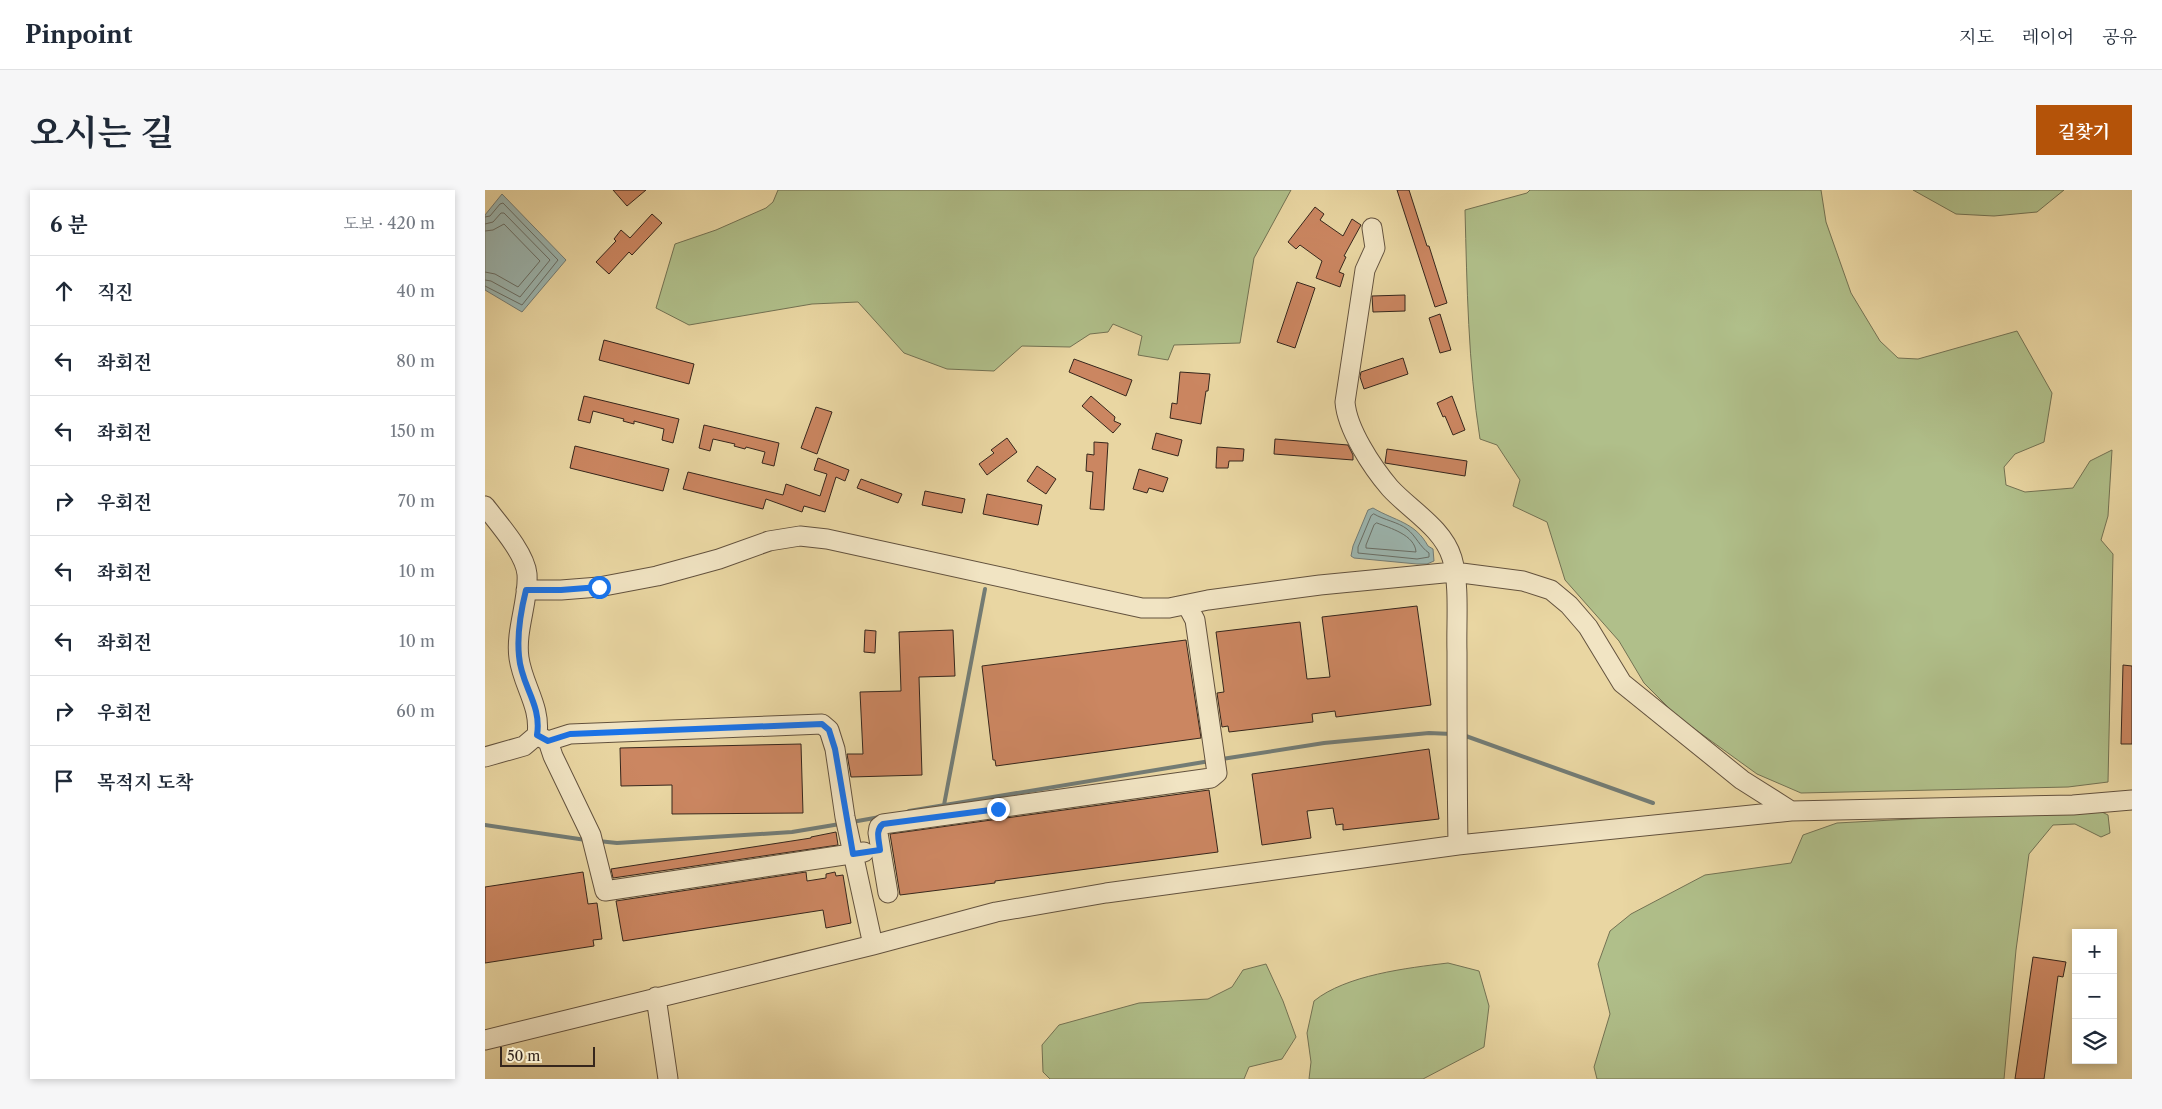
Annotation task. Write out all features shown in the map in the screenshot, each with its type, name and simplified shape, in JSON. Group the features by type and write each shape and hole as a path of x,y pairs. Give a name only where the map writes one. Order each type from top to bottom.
{"street":[{"path":"1372,228 1375,248 1365,270 1358,306 1345,402 1346,412 1352,430 1390,488 1446,544 1452,559 1454,572 1458,846"},
{"path":"485,506 522,558 527,573 519,656 526,686 537,711 543,738 592,839 605,891 880,850"},
{"path":"526,590 599,587 657,576 719,559 769,541 799,536 827,539 1142,608 1169,608 1320,585 1454,572 1523,581 1551,590 1569,605 1588,627 1622,683 1742,780 1791,811"},
{"path":"888,893 877,832 883,824 1211,778 1217,773 1195,620 1187,605"},
{"path":"485,757 524,746 543,738 570,734 822,724 829,730 835,749 853,854 873,945"},
{"path":"485,1040 873,945 996,912 1049,902 1458,846 1791,811 2073,804 2132,800"},
{"path":"656,997 668,1079"}],"green space":[{"path":"778,190 1291,190 1254,258 1240,343 1174,345 1168,360 1138,355 1142,336 1113,324 1108,332 1090,334 1070,347 1022,346 994,371 947,369 904,353 858,302 812,304 689,325 656,308 675,244 716,230 766,208 773,202"},
{"path":"1530,190 1821,190 1826,222 1851,293 1880,341 1898,358 1918,359 2017,331 2052,393 2044,442 2015,454 2004,467 2006,485 2025,492 2073,488 2090,461 2112,450 2108,516 2101,540 2113,554 2108,782 2068,787 1801,793 1757,774 1678,717 1644,683 1619,641 1565,580 1547,522 1513,506 1520,480 1497,445 1480,439 1473,382 1467,296 1465,210 1527,193"},
{"path":"1913,190 2064,190 2037,212 1994,216 1956,214"},
{"path":"2096,809 2108,815 2110,833 2101,837 2075,824 2053,825 2029,854 2016,950 2004,1079 1597,1079 1594,1067 1610,1014 1598,964 1610,931 1631,914 1705,875 1791,863 1803,835 1837,823"},
{"path":"1448,963 1479,971 1489,1006 1484,1047 1423,1079 1309,1079 1311,1062 1307,1033 1314,1001 1327,992 1360,979 1396,970"},
{"path":"1266,964 1283,1001 1296,1037 1282,1059 1249,1067 1244,1079 1050,1079 1043,1072 1042,1045 1059,1025 1139,1003 1208,999 1232,987 1243,970"}],"water":[{"path":"502,194 566,260 522,312 485,290 485,215"},
{"path":"1373,508 1404,523 1417,532 1428,546 1433,549 1434,561 1427,564 1417,564 1354,558 1351,556 1353,546 1368,510"}],"building":[{"path":"613,190 646,190 627,206"},
{"path":"1397,190 1409,190 1447,303 1435,307"},
{"path":"1315,207 1324,214 1320,220 1343,236 1352,219 1361,225 1344,256 1346,257 1339,272 1344,274 1340,287 1316,278 1322,261 1300,245 1296,249 1288,242"},
{"path":"652,214 662,223 632,255 629,252 609,274 596,262 616,241 614,239 621,230 630,238"},
{"path":"1297,282 1315,288 1295,348 1277,342"},
{"path":"1405,295 1405,311 1373,312 1372,296"},
{"path":"1440,314 1451,350 1440,353 1429,318"},
{"path":"604,340 694,364 689,384 599,360"},
{"path":"1403,358 1408,374 1364,389 1360,377 1361,372"},
{"path":"1074,359 1132,380 1126,396 1069,372"},
{"path":"1180,372 1210,374 1201,424 1170,418 1172,403 1177,404"},
{"path":"584,396 679,419 673,443 662,440 664,429 634,421 634,424 623,421 624,419 593,411 590,423 578,420"},
{"path":"1091,396 1115,417 1114,421 1121,424 1113,433 1082,406"},
{"path":"1452,396 1465,430 1453,435 1437,403"},
{"path":"816,407 832,412 817,454 801,448"},
{"path":"704,425 779,443 774,466 762,463 765,452 746,447 745,449 734,446 735,444 713,439 710,451 699,448"},
{"path":"1156,433 1182,440 1178,456 1152,449"},
{"path":"1007,438 1017,452 987,475 979,464 994,453 991,450"},
{"path":"1275,439 1348,445 1353,455 1353,460 1274,454"},
{"path":"1094,442 1108,443 1104,510 1090,509 1093,472 1086,471 1087,454 1094,455"},
{"path":"575,446 669,469 663,491 570,468"},
{"path":"1217,447 1244,449 1243,461 1229,461 1228,468 1216,468"},
{"path":"1387,449 1467,461 1465,476 1385,463"},
{"path":"818,458 849,470 845,481 836,477 825,512 804,506 802,512 766,499 763,509 683,489 688,472 783,495 786,484 820,496 827,474 814,470"},
{"path":"1037,466 1056,479 1046,494 1027,481"},
{"path":"1139,469 1168,478 1163,492 1149,488 1147,493 1133,489"},
{"path":"861,479 902,494 898,503 857,488"},
{"path":"925,491 965,499 962,513 922,505"},
{"path":"987,494 1042,505 1038,525 983,514"},
{"path":"1417,606 1431,705 1336,717 1335,711 1312,714 1313,722 1229,732 1228,726 1222,727 1217,693 1224,692 1216,632 1300,622 1307,679 1330,677 1322,617"},
{"path":"865,630 876,631 875,653 864,652"},
{"path":"953,630 955,676 919,677 922,775 851,777 847,754 863,754 860,692 901,691 899,632"},
{"path":"1186,640 1201,738 996,766 995,760 993,760 982,666"},
{"path":"2123,665 2132,666 2132,744 2121,744"},
{"path":"801,744 803,813 672,814 672,785 621,786 620,748"},
{"path":"1429,749 1439,819 1343,830 1343,824 1336,825 1333,808 1307,811 1311,838 1262,845 1252,774"},
{"path":"1209,790 1218,852 900,895 890,834"},
{"path":"836,832 838,845 613,878 611,869 811,838"},
{"path":"583,872 588,904 597,903 602,939 593,940 594,946 485,963 485,887"},
{"path":"806,872 807,881 826,878 826,874 835,872 836,876 843,875 851,923 826,928 823,910 623,941 616,901"},
{"path":"2033,957 2066,962 2063,977 2058,976 2044,1079 2015,1079"}],"waterway":[{"path":"944,805 985,589"},
{"path":"1222,759 1324,743 1429,733 1452,734"},
{"path":"1463,735 1653,803"},
{"path":"909,811 1210,761"},
{"path":"852,822 880,817"},
{"path":"598,841 617,843 792,832 840,824"},
{"path":"485,825 586,840"}],"route":[{"path":"599,587 526,590 523,602 519,656 526,686 537,711 539,723 537,735 548,741 570,734 822,724 829,730 835,749 845,817 853,854 880,850 877,832 883,824 998,809"}]}
